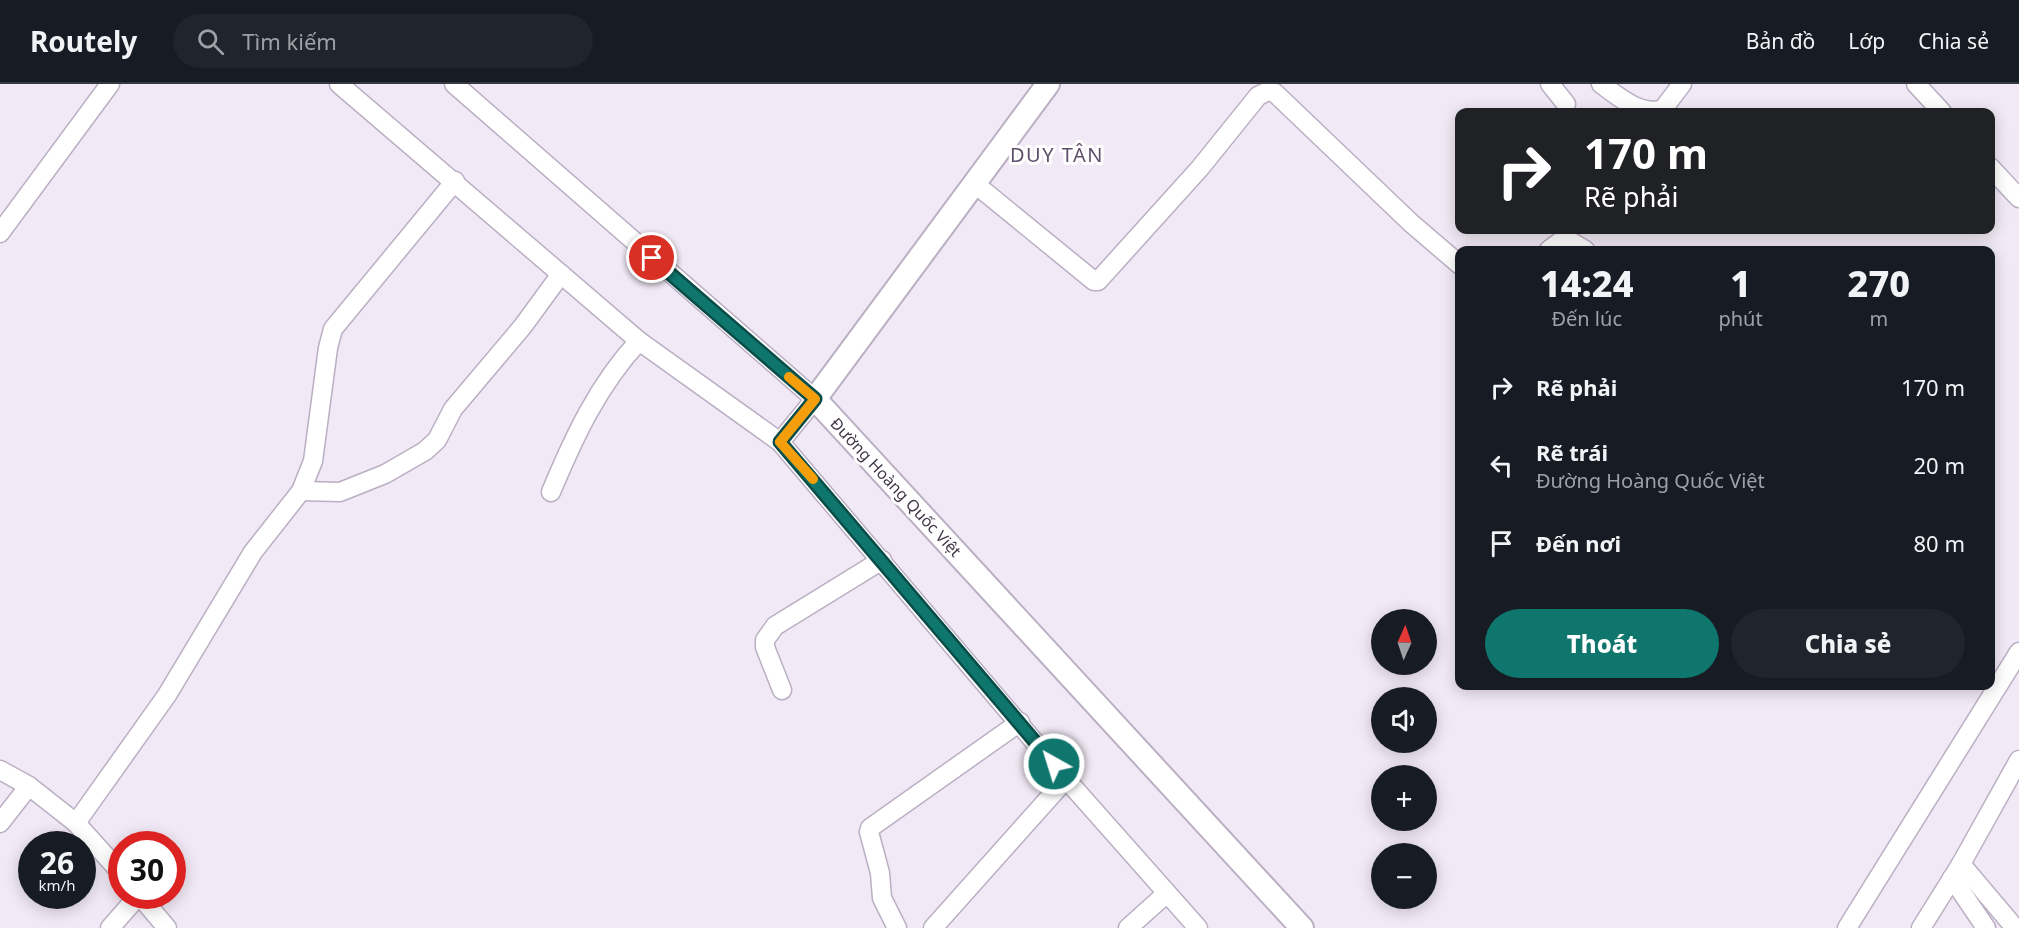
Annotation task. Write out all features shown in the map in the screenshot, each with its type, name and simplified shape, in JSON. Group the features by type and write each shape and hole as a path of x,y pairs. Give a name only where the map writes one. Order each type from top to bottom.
{"street":[{"path":"0,233 110,84"},
{"path":"339,84 639,341 785,436 882,560 1066,778 1198,928"},
{"name":"Đường Hoàng Quốc Việt","path":"453,84 810,405 1302,928"},
{"path":"785,436 1048,84"},
{"path":"1550,84 1566,104"},
{"path":"1601,84 1639,108"},
{"path":"1664,108 1682,84"},
{"path":"1916,84 1938,108"},
{"path":"974,183 1094,281 1098,281 1200,168 1258,96 1268,91 1275,93 1411,223 1455,261"},
{"path":"1995,172 2019,198"},
{"path":"76,823 167,694 253,552 301,491 313,461 328,348 333,329 455,182"},
{"path":"1554,246 1564,238 1578,246"},
{"path":"301,491 340,492 385,474 424,451 437,440 453,409 523,327 561,274"},
{"path":"551,492 580,425 600,390 618,363 639,341"},
{"path":"782,690 765,647 770,633 792,615 882,560"},
{"path":"1847,928 2019,652"},
{"path":"897,928 882,898 880,873 869,832 870,828 1020,722"},
{"path":"1921,928 1957,871 2019,760"},
{"path":"0,770 28,786 76,823 108,858"},
{"path":"933,928 1066,778"},
{"path":"0,823 28,786"},
{"path":"1957,871 1986,928"},
{"path":"1957,871 2015,928"},
{"path":"1128,928 1167,893"},
{"path":"110,928 127,909"},
{"path":"150,909 167,928"}],"slow traffic":[{"path":"789,377 815,399 780,442 813,479"}],"district":[{"name":"DUY TÂN","path":"1057,154"}],"route":[{"path":"652,258 815,399 780,442 1054,764"}]}
